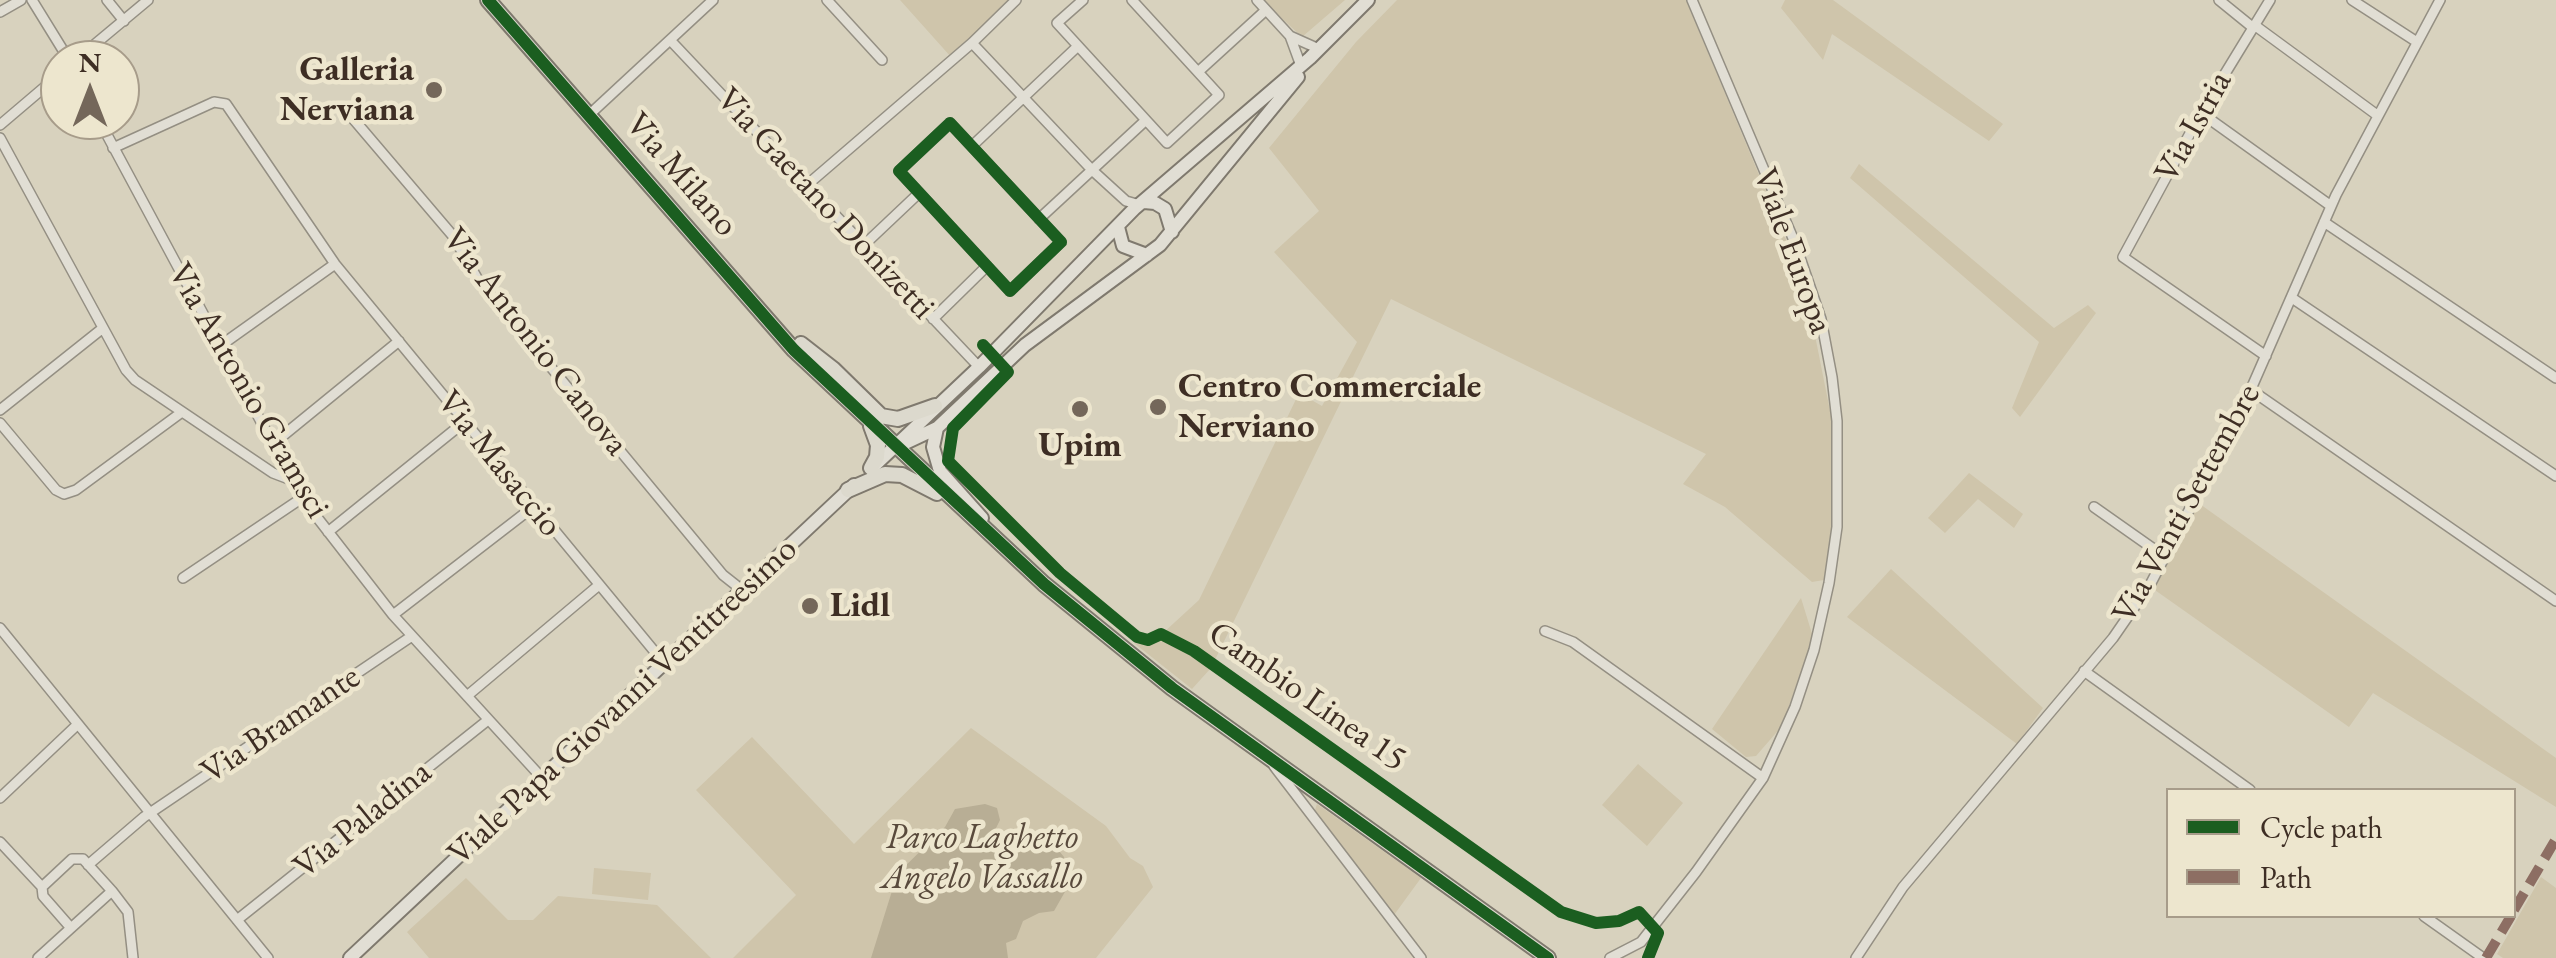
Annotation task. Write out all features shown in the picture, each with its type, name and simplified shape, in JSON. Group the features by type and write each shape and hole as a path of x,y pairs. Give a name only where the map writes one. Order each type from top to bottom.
{"main road":[{"name":"Via Milano","path":"488,0 801,344 833,385"},
{"name":"Via Milano","path":"501,0 794,350 1044,584 1172,688 1269,760 1548,958"},
{"path":"801,344 886,419 905,418 935,406"},
{"path":"866,417 878,445 871,468"},
{"path":"848,490 885,474 902,475 956,502"}],"street":[{"path":"0,12 21,0"},
{"path":"32,0 59,40"},
{"path":"107,0 124,21"},
{"path":"99,40 148,0"},
{"path":"592,112 713,0"},
{"path":"827,0 882,60"},
{"path":"808,184 972,43 1016,0"},
{"path":"1083,0 1057,24 1167,143 1219,95 1132,0"},
{"path":"1257,0 1312,54"},
{"path":"896,447 1142,203 1368,0"},
{"name":"Viale Europa","path":"1610,958 1621,956 1641,942 1764,778 1804,680 1829,583 1839,502 1836,410 1828,351 1813,290 1692,0"},
{"path":"2220,0 2377,115"},
{"name":"Via Istria","path":"2266,356 2123,258 2201,113 2270,0"},
{"path":"2352,0 2416,42"},
{"name":"Via Venti Settembre","path":"1856,958 1913,875 2113,638 2165,557 2251,390 2331,206 2440,0"},
{"path":"1198,72 1266,10"},
{"path":"1290,36 1302,40 1312,54"},
{"name":"Via Gaetano Donizetti","path":"671,41 979,367"},
{"path":"972,43 1118,196 1154,202 1164,208 1172,232"},
{"path":"972,146 1078,46"},
{"path":"896,447 937,428 1025,344 1172,232 1312,54"},
{"path":"0,125 40,91"},
{"name":"Via Masaccio","path":"113,148 214,102 224,102 335,264 664,663"},
{"name":"Via Antonio Canova","path":"344,108 453,236 478,278 738,594"},
{"path":"2201,113 2331,206"},
{"path":"1039,218 1146,120"},
{"path":"950,123 972,146 1061,242 1010,291 899,171 950,123"},
{"path":"0,138 126,370 273,474 294,482"},
{"name":"Via Antonio Gramsci","path":"109,140 302,498 393,615 542,778"},
{"path":"864,245 920,193"},
{"path":"1118,196 1123,246 1147,254"},
{"path":"2324,222 2556,378"},
{"path":"220,346 335,264"},
{"path":"933,319 988,266"},
{"path":"2292,298 2556,476"},
{"path":"0,410 103,328"},
{"path":"274,443 399,342"},
{"path":"2251,390 2556,601"},
{"path":"0,423 56,490 64,494 76,490 182,412"},
{"path":"328,532 463,423"},
{"name":"Via Milano","path":"937,428 933,447 940,471 1044,584"},
{"name":"Viale Papa Giovanni Ventitreesimo","path":"350,958 896,447"},
{"path":"256,459 282,458"},
{"path":"182,578 302,498"},
{"path":"393,615 533,507"},
{"path":"2094,507 2165,557"},
{"path":"467,696 598,585"},
{"path":"0,628 268,958"},
{"path":"1545,631 1573,642 1764,778"},
{"name":"Via Bramante","path":"42,886 72,859 88,865 150,813 412,636"},
{"path":"2084,671 2247,788"},
{"name":"Via Paladina","path":"237,920 488,720"},
{"path":"0,798 78,724"},
{"path":"1269,760 1421,958"},
{"path":"0,842 42,886 43,896 71,928"},
{"path":"88,865 128,912 133,958"},
{"path":"38,958 112,891"},
{"path":"2427,918 2484,958"},
{"name":"Viale Europa","path":"1638,958 1641,942"}],"green space":[{"path":"900,0 1011,0 951,57"},
{"path":"1262,0 1345,0 1302,37"},
{"path":"1397,0 1686,0 1805,285 1832,421 1835,506 1824,580 1812,582 1725,507 1683,484 1706,454 1391,299 1211,668 1192,689 1134,643 1150,645 1199,600 1299,393 1322,406 1357,342 1274,252 1319,211 1269,148 1356,42"},
{"path":"1785,0 1833,0 2003,124 1989,141 1832,34 1823,60 1781,8"},
{"path":"1859,164 2054,328 2088,305 2096,313 2020,417 2012,408 2039,342 1850,178"},
{"path":"1969,473 2023,514 2014,528 1978,499 1945,533 1928,518"},
{"path":"2197,502 2556,758 2556,807 2373,693 2349,727 2152,588"},
{"path":"1891,569 2043,708 2017,744 1847,617"},
{"path":"1801,598 1813,637 1782,726 1756,756 1746,757 1712,729"},
{"name":"Parco Laghetto Angelo Vassallo","path":"971,728 1106,826 1130,858 1143,866 1153,887 1096,958 733,958 796,895 696,790 752,737 854,844"},
{"path":"1638,764 1683,803 1647,846 1602,805"},
{"path":"1317,804 1421,878 1394,915 1315,810"},
{"path":"594,868 651,873 648,900 592,894"},
{"path":"2541,877 2556,888 2556,958 2503,958 2497,954"},
{"path":"466,878 508,920 533,920 558,896 657,905 711,958 429,958 407,932"}],"shaded area":[{"path":"985,804 997,808 998,835 1055,846 1064,857 1070,883 1054,911 1023,921 1016,939 1006,943 1008,958 871,958 893,878 945,827 955,809"}],"marked path":[{"path":"2516,907 2556,839"},
{"path":"2486,958 2510,918"}],"cycle path":[{"path":"488,0 794,350 1044,584 1172,688 1548,958"},
{"path":"950,123 1061,242 1010,291 899,171 950,123"},
{"name":"Cambio Linea 15","path":"983,345 1008,372 953,428 948,461 1060,573 1137,637 1148,640 1161,634 1194,651 1561,912 1596,923 1619,921 1639,912 1658,933 1648,958"}],"place":[{"name":"Galleria Nerviana","path":"434,90"},
{"name":"Centro Commerciale Nerviano","path":"1158,407"},
{"name":"Upim","path":"1080,409"},
{"name":"Lidl","path":"810,606"}]}
